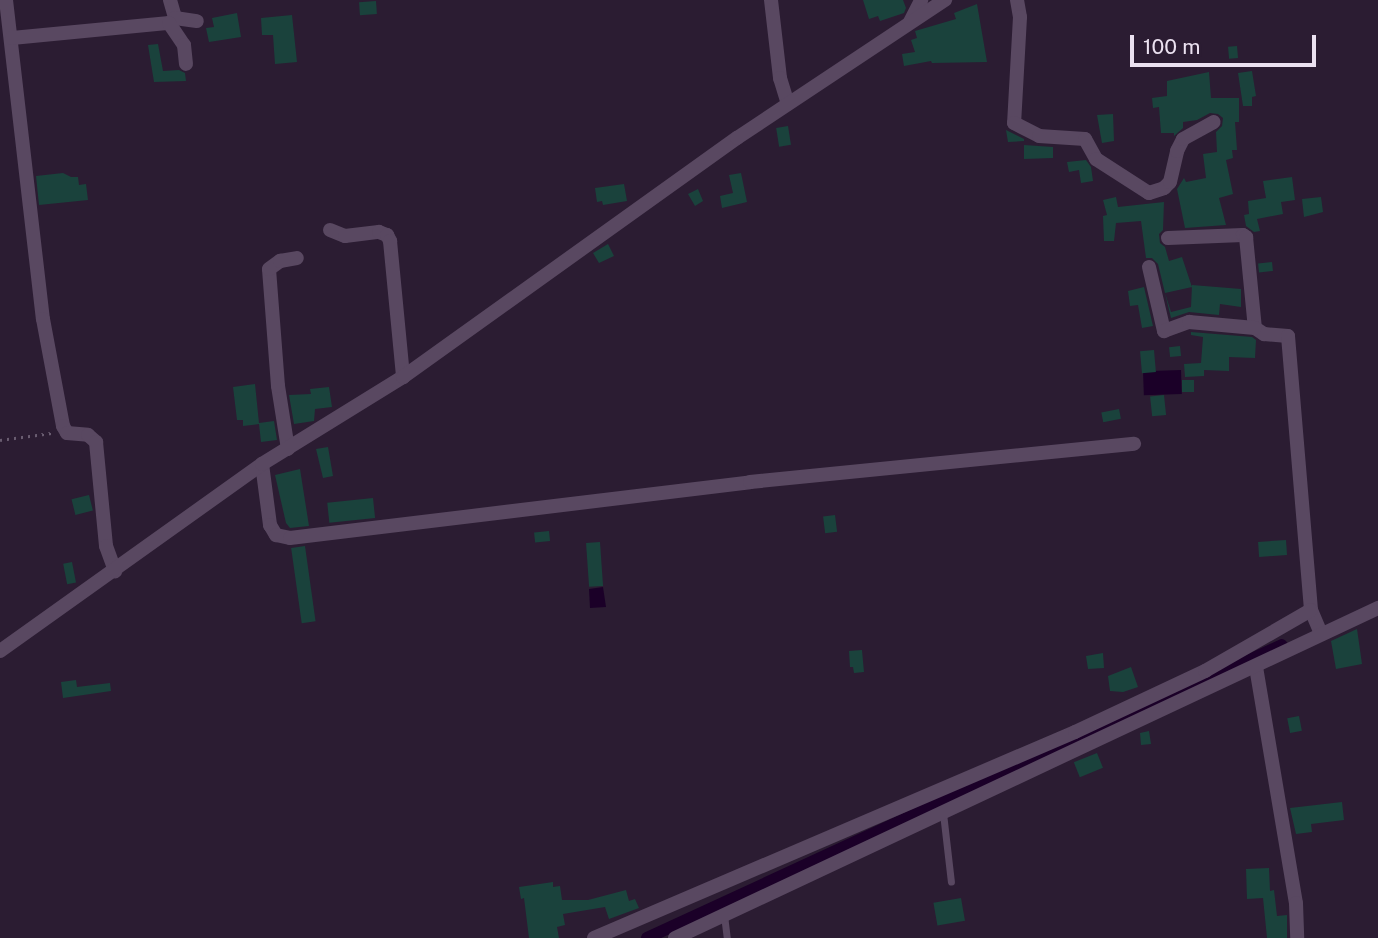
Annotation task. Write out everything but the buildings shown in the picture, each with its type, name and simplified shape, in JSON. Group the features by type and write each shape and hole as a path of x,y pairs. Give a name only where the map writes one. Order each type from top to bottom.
{"street":[{"path":"6,0 43,319 65,432 88,435 96,442 106,546 115,570"},
{"path":"170,0 175,18 197,21"},
{"path":"771,0 780,78 788,104"},
{"path":"910,23 921,0"},
{"path":"0,651 262,464 403,377 788,104 945,0"},
{"path":"1017,0 1020,17 1014,122 1039,136 1085,139 1096,159 1149,193 1164,188 1170,182 1177,151 1183,139 1214,122"},
{"path":"12,38 169,23 184,45 186,64"},
{"path":"330,230 345,236 379,232 387,235 390,241 403,377"},
{"path":"1168,238 1247,237 1255,328"},
{"path":"288,449 278,386 269,269 280,261 297,258"},
{"path":"1149,267 1164,331 1189,322 1255,328 1264,334 1288,336 1312,611 1321,632"},
{"path":"262,464 270,524 276,535 290,538 750,482 1134,444"},
{"path":"675,938 1256,667 1321,632 1378,608"},
{"path":"594,938 1075,732 1136,701 1205,671 1312,611"},
{"path":"1256,667 1296,903 1297,938"}],"lane":[{"path":"943,811 951,882"},
{"path":"724,915 727,938"}],"path":[{"path":"0,440 65,432"}],"shaded area":[{"path":"1181,370 1182,394 1144,395 1143,371"},
{"path":"603,587 606,607 590,608 589,589"}],"waterway":[{"path":"647,938 1282,645"}]}
